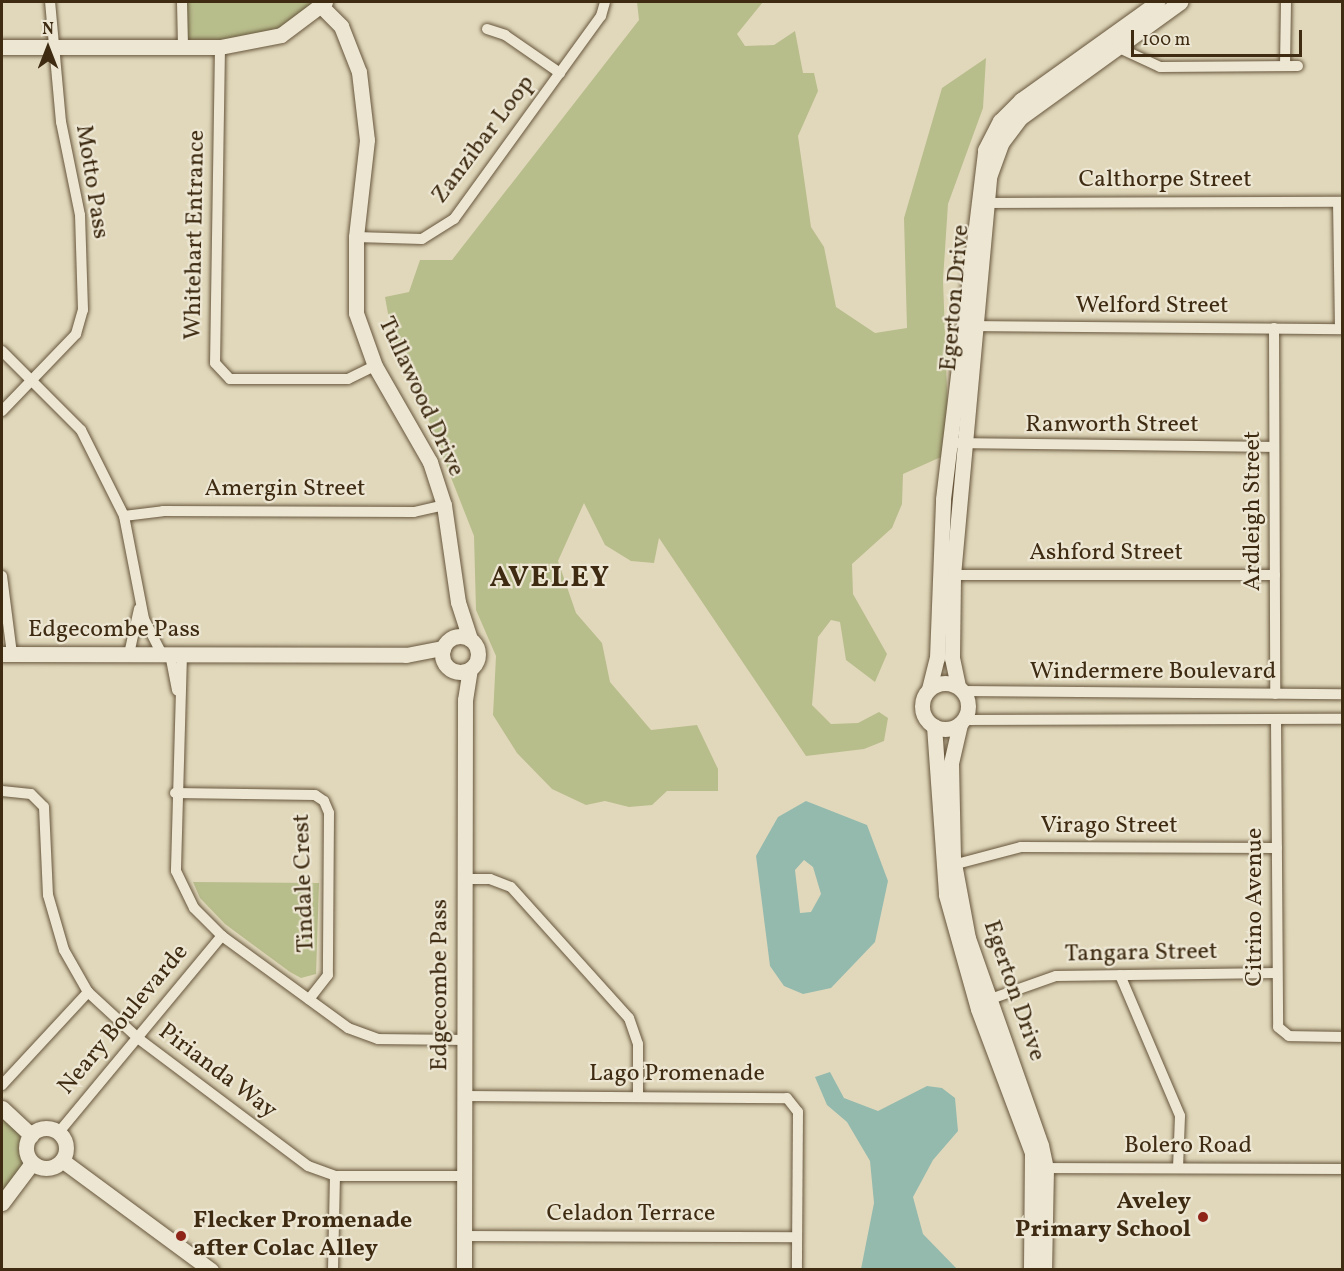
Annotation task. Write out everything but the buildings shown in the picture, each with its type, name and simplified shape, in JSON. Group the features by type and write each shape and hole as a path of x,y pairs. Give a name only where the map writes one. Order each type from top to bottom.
{"street":[{"name":"Motto Pass","path":"2,411 76,334 82,310 80,215 51,47 50,2"},
{"path":"182,2 183,47"},
{"name":"Zanzibar Loop","path":"356,237 422,239 454,219 560,73 606,2"},
{"name":"Egerton Drive","path":"929,689 937,658 946,575 965,444 978,174 1000,121 1158,2"},
{"name":"Egerton Drive","path":"960,689 952,658 946,575 949,441 987,202 1002,142 1020,118 1180,2"},
{"path":"1286,2 1286,66"},
{"path":"2,47 220,47 282,35 323,4"},
{"name":"Tullawood Drive","path":"323,4 341,26 359,72 367,140 356,237 356,313 375,366 430,462 444,505 458,602 470,639 478,654 453,658 458,602"},
{"path":"487,29 505,35 560,73"},
{"name":"Whitehart Entrance","path":"220,47 215,363 230,379 348,379 375,366"},
{"path":"1117,47 1160,67 1298,66"},
{"name":"Calthorpe Street","path":"987,202 1340,202"},
{"path":"1340,202 1341,329"},
{"name":"Welford Street","path":"969,326 1341,329"},
{"name":"Ardleigh Street","path":"1274,328 1275,694"},
{"path":"2,351 34,378 81,430 124,516 140,600 171,654 177,690 176,871 194,908 222,936 348,1028 378,1039 464,1040"},
{"name":"Ranworth Street","path":"949,441 965,444 1274,447"},
{"name":"Amergin Street","path":"124,516 163,511 414,512 444,505"},
{"name":"Ashford Street","path":"946,575 1275,575"},
{"path":"2,576 7,654"},
{"path":"129,654 140,600"},
{"path":"453,658 470,639"},
{"name":"Edgecombe Pass","path":"7,654 406,655 453,658 465,700 464,1269"},
{"path":"943,683 960,689 968,709 962,722 934,726 922,709 929,689 943,683"},
{"name":"Windermere Boulevard","path":"960,689 1342,694"},
{"name":"Citrino Avenue","path":"1276,719 1278,1027 1289,1036 1342,1037"},
{"name":"Windermere Boulevard","path":"962,722 1342,719"},
{"name":"Egerton Drive","path":"949,866 951,763 962,722"},
{"name":"Egerton Drive","path":"934,726 941,770 949,866 982,1002 1030,1105 1040,1168 1044,1269"},
{"name":"Pirianda Way","path":"2,791 31,794 44,807 53,921 88,992 139,1039 308,1166 335,1176 464,1176"},
{"name":"Tindale Crest","path":"175,793 315,795 324,801 329,813 328,975 309,999"},
{"name":"Virago Street","path":"949,866 1022,847 1277,848"},
{"path":"464,879 490,879 511,887 629,1018 638,1044 638,1096"},
{"name":"Neary Boulevarde","path":"59,1132 139,1039 222,936"},
{"name":"Tangara Street","path":"982,1002 1056,976 1276,973"},
{"path":"1120,975 1180,1116 1178,1168"},
{"path":"2,1085 88,992"},
{"name":"Lago Promenade","path":"464,1096 777,1096 794,1104 797,1269"},
{"path":"2,1108 31,1135"},
{"path":"31,1135 48,1128 59,1132 66,1143 63,1161"},
{"path":"31,1135 26,1152 32,1163 51,1168 63,1161"},
{"path":"63,1161 211,1269"},
{"path":"2,1203 32,1163"},
{"name":"Egerton Drive","path":"1031,1269 1040,1168"},
{"name":"Bolero Road","path":"1040,1168 1342,1169"},
{"path":"333,1269 335,1176"},
{"name":"Celadon Terrace","path":"464,1236 797,1237"}],"green space":[{"path":"182,2 320,2 281,36 183,47"},
{"path":"637,2 763,2 737,34 745,46 774,45 795,31 803,73 814,73 818,91 798,136 811,227 824,247 836,307 875,333 907,328 904,218 942,88 986,58 983,108 948,204 943,280 948,418 941,457 903,474 902,504 892,528 852,564 853,594 887,654 875,682 846,660 840,622 831,620 818,637 812,705 831,724 858,723 879,712 888,718 884,741 864,749 806,756 659,538 654,563 631,561 605,545 584,503 558,561 576,613 602,643 610,682 651,730 697,725 718,769 718,791 667,791 652,805 629,807 605,801 586,805 552,789 517,753 493,715 496,656 476,610 474,536 413,381 395,353 385,297 409,292 420,260 452,260 639,20"},
{"path":"193,882 319,883 316,974 301,978 290,972 225,924 200,898"},
{"path":"2,1115 19,1132 26,1161 2,1194"}],"water":[{"path":"806,801 867,825 888,881 875,942 831,988 803,994 784,986 770,966 756,856 778,817","holes":["804,860 813,867 821,894 811,912 800,913 795,870"]},
{"path":"830,1072 844,1098 878,1111 927,1086 942,1088 955,1098 958,1131 933,1160 913,1197 923,1234 957,1269 861,1269 874,1203 870,1161 847,1122 827,1105 815,1077"}],"place":[{"name":"Aveley Primary School","path":"1203,1217"},
{"name":"Flecker Promenade after Colac Alley","path":"181,1236"}],"district":[{"name":"AVELEY","path":"550,578"}]}
